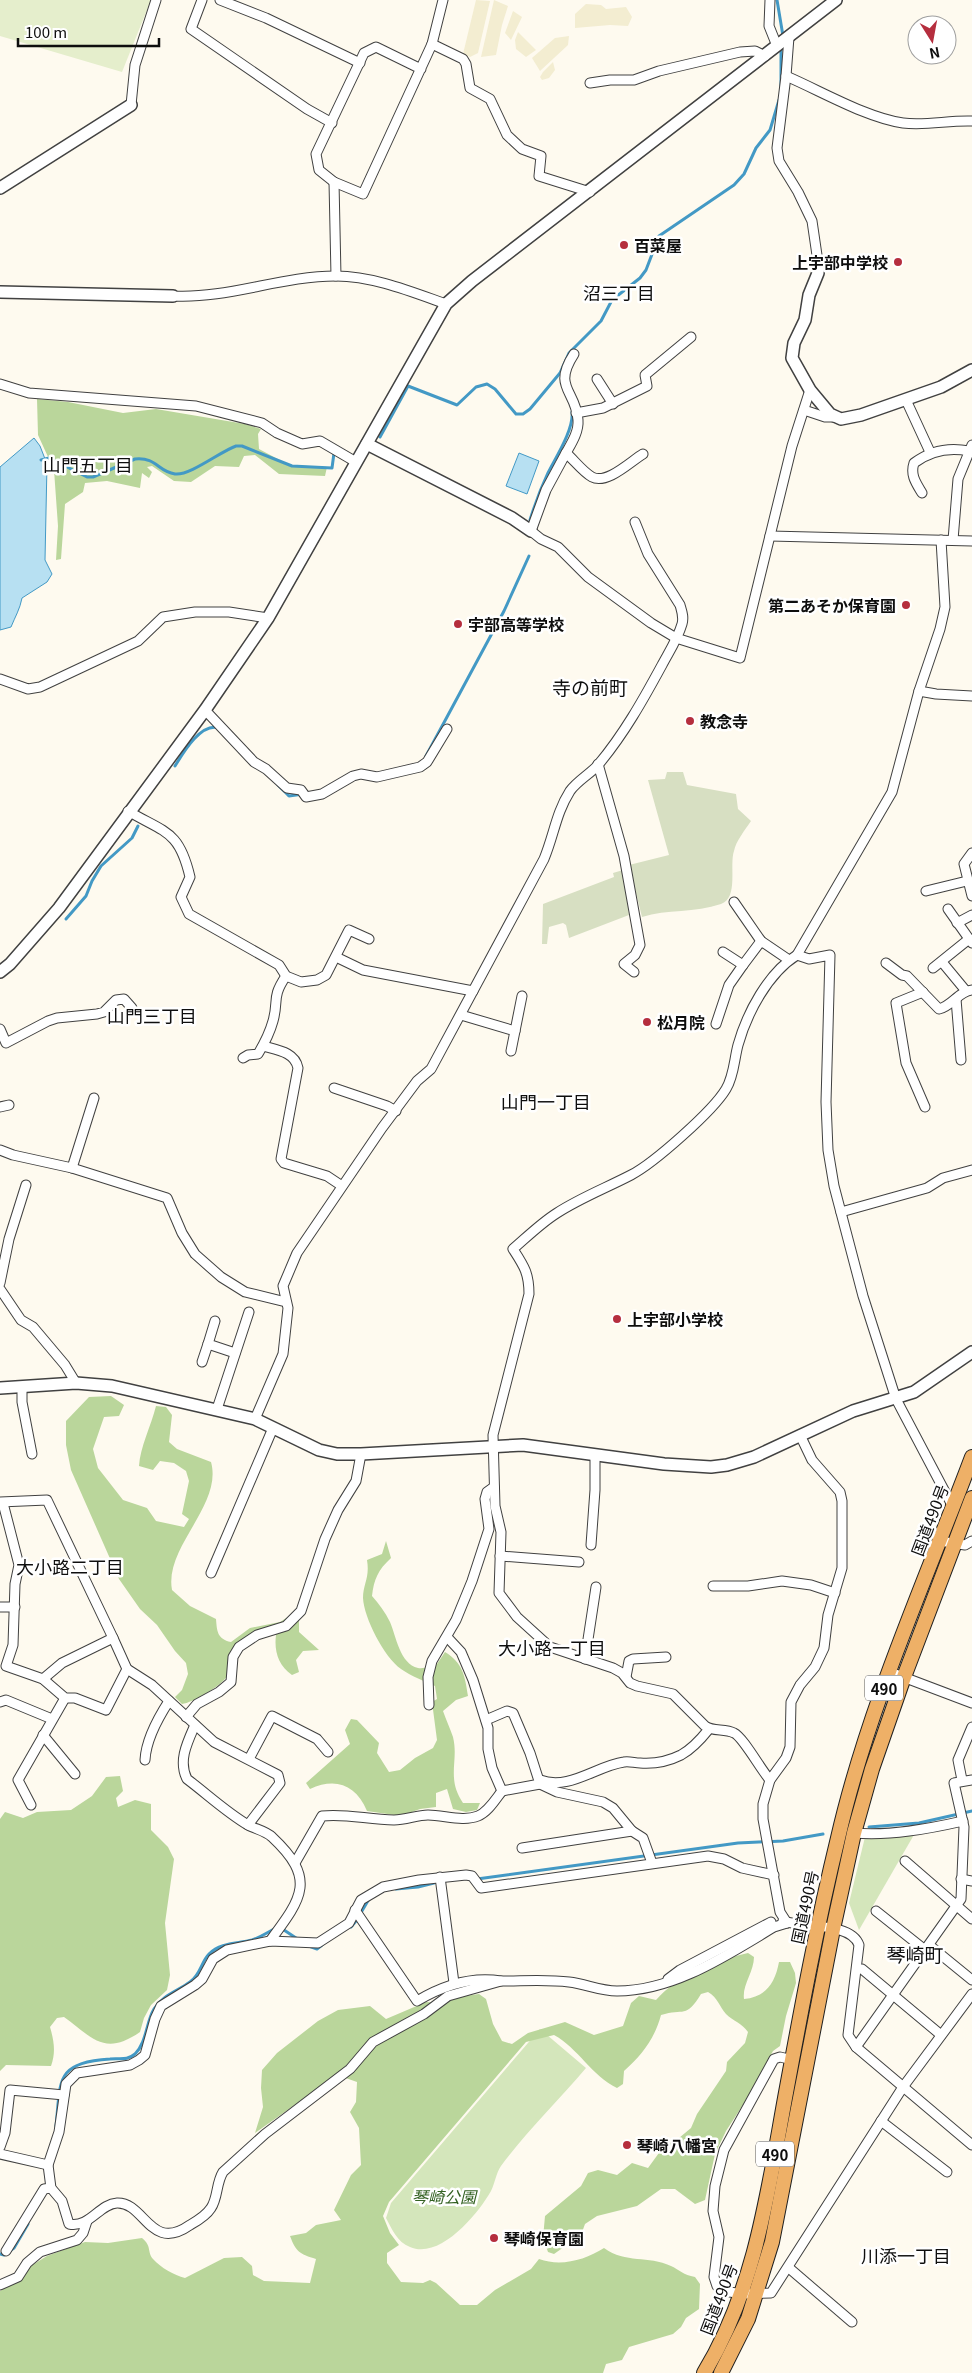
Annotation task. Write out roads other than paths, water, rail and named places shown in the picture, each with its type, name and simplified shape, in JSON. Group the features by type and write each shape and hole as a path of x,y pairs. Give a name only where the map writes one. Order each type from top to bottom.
{"highway":[{"name":"国道490号","path":"704,2373 721,2344 742,2294 768,2198 817,1926 848,1797 890,1672 972,1457"},
{"name":"国道490号","path":"721,2373 737,2345 757,2295 772,2242 832,1929 854,1833 872,1769 904,1677 972,1498"}],"street":[{"path":"0,188 131,105 134,65 156,0"},
{"path":"202,0 191,29 299,103 332,123"},
{"path":"220,0 266,18 360,63"},
{"path":"420,69 376,47 364,53 316,154 319,170 334,182 363,194 432,44 443,0"},
{"path":"770,0 769,26 777,46"},
{"path":"0,972 16,957 58,908 205,710 268,618 446,304 472,281 590,192 836,0"},
{"path":"789,37 778,154 779,160 812,221 818,262 818,273 809,294 805,320 792,350 797,369 810,390 824,408 835,417"},
{"path":"432,44 463,59 466,64 470,88 490,99 507,135 522,149 541,156 539,176 590,192"},
{"path":"590,84 610,80 634,80 675,66 740,52 755,51 765,56"},
{"path":"786,76 883,119 922,124 953,120 972,121"},
{"path":"334,182 336,276"},
{"path":"0,292 173,296 213,295 296,280 336,276 368,279 446,304"},
{"path":"576,413 614,404 646,386 645,375 691,338"},
{"path":"531,530 546,490 578,429 576,413 564,377 565,367 574,354"},
{"path":"804,410 825,417 848,419 941,387 972,370"},
{"path":"597,379 614,404"},
{"path":"0,384 30,393 196,406 262,423 277,433 302,444 320,441 356,462"},
{"path":"367,444 512,518 541,539 558,547 588,577 630,609 676,638 740,658 792,446 810,390"},
{"path":"906,400 930,452"},
{"path":"922,493 914,479 912,468 914,463 930,452 971,448 958,479 953,540"},
{"path":"566,453 592,477 599,479 623,469 643,454"},
{"path":"255,1419 283,1354 288,1319 283,1286 297,1254 342,1186 361,1162 417,1081 431,1068 544,859 553,836 555,821 565,801 572,789 598,764 640,706 683,623 680,605 648,554 635,522"},
{"path":"770,536 972,541"},
{"path":"770,1780 738,1735 727,1729 708,1729 673,1694 637,1686 630,1683 626,1677 613,1668 550,1647 517,1618 499,1593 501,1532 495,1506 493,1435 529,1294 529,1279 525,1267 513,1249 555,1214 581,1199 632,1175 655,1159 710,1108 726,1089 733,1072 743,1029 752,1010 778,971 793,957 892,792 919,691 940,630 945,608 941,540"},
{"path":"0,679 28,689 40,687 138,641 163,617 195,612 229,612 268,618"},
{"path":"919,691 972,696"},
{"path":"205,710 254,762 266,769 287,788 298,789 305,795 322,794 360,774 377,777 420,766 427,762 447,729"},
{"path":"598,764 624,856 640,945 635,955 624,964 634,972"},
{"path":"128,812 172,835 180,849 190,877 181,897 189,914 280,965 286,976 300,982 317,980 326,975 349,930 369,940"},
{"path":"972,853 964,864 972,896"},
{"path":"926,891 967,881"},
{"path":"734,902 761,941 793,957 809,959 830,954 826,1112 828,1150 841,1212 863,1296 896,1399 953,1506"},
{"path":"933,968 970,941 948,908"},
{"path":"957,924 972,915"},
{"path":"716,1024 729,985 761,941"},
{"path":"723,952 744,965"},
{"path":"336,957 363,970 473,991"},
{"path":"886,963 902,975 907,976 939,1009 947,1007 969,990 942,962"},
{"path":"243,1058 248,1055 258,1054 263,1046 274,1020 277,989 286,976"},
{"path":"923,992 896,1003 906,1063 925,1107"},
{"path":"511,1051 522,996"},
{"path":"0,1029 6,1043 57,1018 104,1012 116,1000 124,999 132,1008"},
{"path":"956,999 961,1060"},
{"path":"461,1014 515,1031"},
{"path":"263,1046 288,1054 297,1062 298,1068 281,1159 284,1163 327,1176 342,1186"},
{"path":"334,1088 387,1106 396,1111"},
{"path":"72,1168 91,1100 94,1098"},
{"path":"0,1150 13,1155 72,1168 167,1198 182,1233 195,1254 221,1277 245,1292 286,1302"},
{"path":"841,1212 928,1188 943,1178 972,1170"},
{"path":"0,1283 10,1239 26,1185"},
{"path":"0,1289 21,1320 33,1326 65,1365 76,1383"},
{"path":"216,1409 249,1312"},
{"path":"202,1362 214,1321"},
{"path":"208,1344 235,1353"},
{"path":"0,1388 76,1383 112,1386 255,1419 319,1450 337,1454 538,1446 595,1456 691,1466 727,1465 754,1457 853,1411 914,1392 972,1352"},
{"path":"22,1386 22,1402 32,1454"},
{"path":"211,1573 273,1428"},
{"path":"787,1923 780,1912 762,1819 763,1804 770,1780 786,1758 790,1747 791,1702 800,1685 815,1667 824,1648 828,1615 842,1568 842,1501 840,1492 812,1460 800,1436"},
{"path":"186,1717 197,1704 219,1692 231,1682 233,1657 239,1647 257,1635 286,1626 301,1611 325,1538 338,1510 356,1481 362,1454"},
{"path":"591,1545 595,1490 595,1456"},
{"path":"429,1705 428,1677 432,1661 464,1602 487,1538 489,1529 485,1499 487,1492 494,1487"},
{"path":"127,1669 106,1710 75,1698 65,1698 43,1679 6,1666 12,1645 16,1607 15,1584 19,1565 1,1502 47,1500 127,1669 152,1685 195,1725 229,1751 250,1759 278,1775 280,1783 248,1825"},
{"path":"940,1541 968,1545 972,1541"},
{"path":"500,1556 579,1562"},
{"path":"712,1586 748,1586 782,1582 811,1585 835,1593"},
{"path":"585,1659 596,1587"},
{"path":"0,1607 16,1607"},
{"path":"446,1637 461,1652 473,1680 486,1720 492,1768 502,1792"},
{"path":"43,1679 62,1663 113,1638"},
{"path":"626,1677 630,1661 633,1659 666,1657"},
{"path":"890,1672 972,1704"},
{"path":"31,1805 18,1780 65,1698"},
{"path":"0,1702 6,1700 52,1719"},
{"path":"145,1760 150,1738 169,1701"},
{"path":"486,1720 507,1711 512,1713 540,1782 557,1792 603,1802 613,1808 632,1831 643,1838 652,1863"},
{"path":"250,1759 272,1716 317,1739 328,1752"},
{"path":"195,1725 182,1757 183,1771 186,1779 248,1825 271,1836 300,1870 298,1898 293,1911 270,1941"},
{"path":"856,2047 961,1898 966,1825 954,1783 967,1780 958,1760 972,1726"},
{"path":"294,1863 322,1816 345,1814 358,1818 396,1820 426,1815 465,1818 478,1816 502,1792 540,1782 563,1782 626,1762 641,1763 669,1760 681,1755 694,1746 708,1729"},
{"path":"43,1735 74,1774"},
{"path":"854,1833 868,1835 966,1825"},
{"path":"522,1848 632,1831"},
{"path":"500,1982 448,1996 424,2014 373,2042 350,2069 265,2134 223,2172 218,2180 212,2208 183,2230 167,2234 156,2231 141,2216 124,2204 119,2203 105,2208 87,2221 75,2225 69,2224 62,2201 51,2188 48,2165 59,2132 66,2084 77,2073 130,2065 139,2060 144,2055 162,2006 167,2000 195,1985 202,1979 213,1959 227,1950 270,1941 318,1943 349,1923 361,1900 383,1887 440,1877 472,1876 481,1888 708,1856 724,1859 742,1868 774,1875"},
{"path":"905,1861 972,1919"},
{"path":"440,1877 454,1983"},
{"path":"962,1879 972,1881"},
{"path":"355,1910 417,2001 437,1989 454,1983 490,1980 500,1982 569,1982 599,1990 638,1990 662,1984 680,1970 774,1921 817,1926 848,1933 856,1939 858,1945 848,2035 856,2047 972,2144"},
{"path":"876,1911 972,1980"},
{"path":"862,1969 941,2035"},
{"path":"793,2060 780,2057 774,2059 724,2150 714,2186 712,2211 719,2237 714,2277 717,2286 724,2291 757,2295 771,2292 789,2268 903,2087 972,1994"},
{"path":"0,2147 4,2133 10,2090 64,2095"},
{"path":"881,2121 946,2172"},
{"path":"0,2154 48,2165"},
{"path":"6,2250 12,2244 44,2189 51,2188"},
{"path":"0,2285 18,2277 26,2264 40,2252 77,2240 87,2221"},
{"path":"789,2268 852,2322"}],"water":[{"path":"34,438 40,446 47,464 45,560 52,574 47,582 22,598 11,627 0,630 0,467"},
{"path":"519,453 539,461 527,494 506,486"}],"waterway":[{"path":"777,0 783,36"},
{"path":"781,48 781,86"},
{"path":"380,437 408,386 457,405 476,387 487,384 495,389 516,414 523,414 530,409 560,373 569,353 601,321 612,300 640,278 646,270 659,236 734,185 744,174 756,148 770,130 779,100"},
{"path":"530,520 545,479 567,435 572,412"},
{"path":"41,460 49,458 87,477 93,477 135,459 148,460 164,470 181,474 236,446 242,446 292,466 332,468 334,453"},
{"path":"426,756 504,611 529,556"},
{"path":"175,766 199,734 212,727 219,728"},
{"path":"278,785 289,796 303,794"},
{"path":"66,919 86,896 101,866 132,838 138,826"},
{"path":"869,1827 919,1823 972,1811"},
{"path":"477,1879 738,1843 783,1841 823,1834"},
{"path":"396,1889 434,1883"},
{"path":"351,1927 369,1899"},
{"path":"56,2126 61,2085 64,2076 70,2070 92,2061 126,2058 135,2054 142,2044 154,2009 166,1997 194,1979 209,1954 219,1947 252,1940 276,1928"},
{"path":"281,1928 299,1940"},
{"path":"306,1945 317,1949 322,1945"},
{"path":"0,2254 4,2255 14,2248 28,2224"}],"place":[{"name":"百菜屋","path":"624,245"},
{"name":"上宇部中学校","path":"898,262"},
{"name":"第二あそか保育園","path":"906,605"},
{"name":"宇部高等学校","path":"458,624"},
{"name":"教念寺","path":"690,721"},
{"name":"松月院","path":"647,1022"},
{"name":"上宇部小学校","path":"617,1319"},
{"name":"琴崎八幡宮","path":"627,2145"},
{"name":"琴崎保育園","path":"494,2238"}],"district":[{"name":"沼三丁目","path":"619,292"},
{"name":"山門五丁目","path":"88,464"},
{"name":"寺の前町","path":"590,686"},
{"name":"山門三丁目","path":"152,1015"},
{"name":"山門一丁目","path":"546,1101"},
{"name":"大小路二丁目","path":"70,1566"},
{"name":"大小路一丁目","path":"552,1647"},
{"name":"琴崎町","path":"915,1953"},
{"name":"川添一丁目","path":"906,2255"}],"park label":[{"name":"琴崎公園","path":"444,2196"}]}
